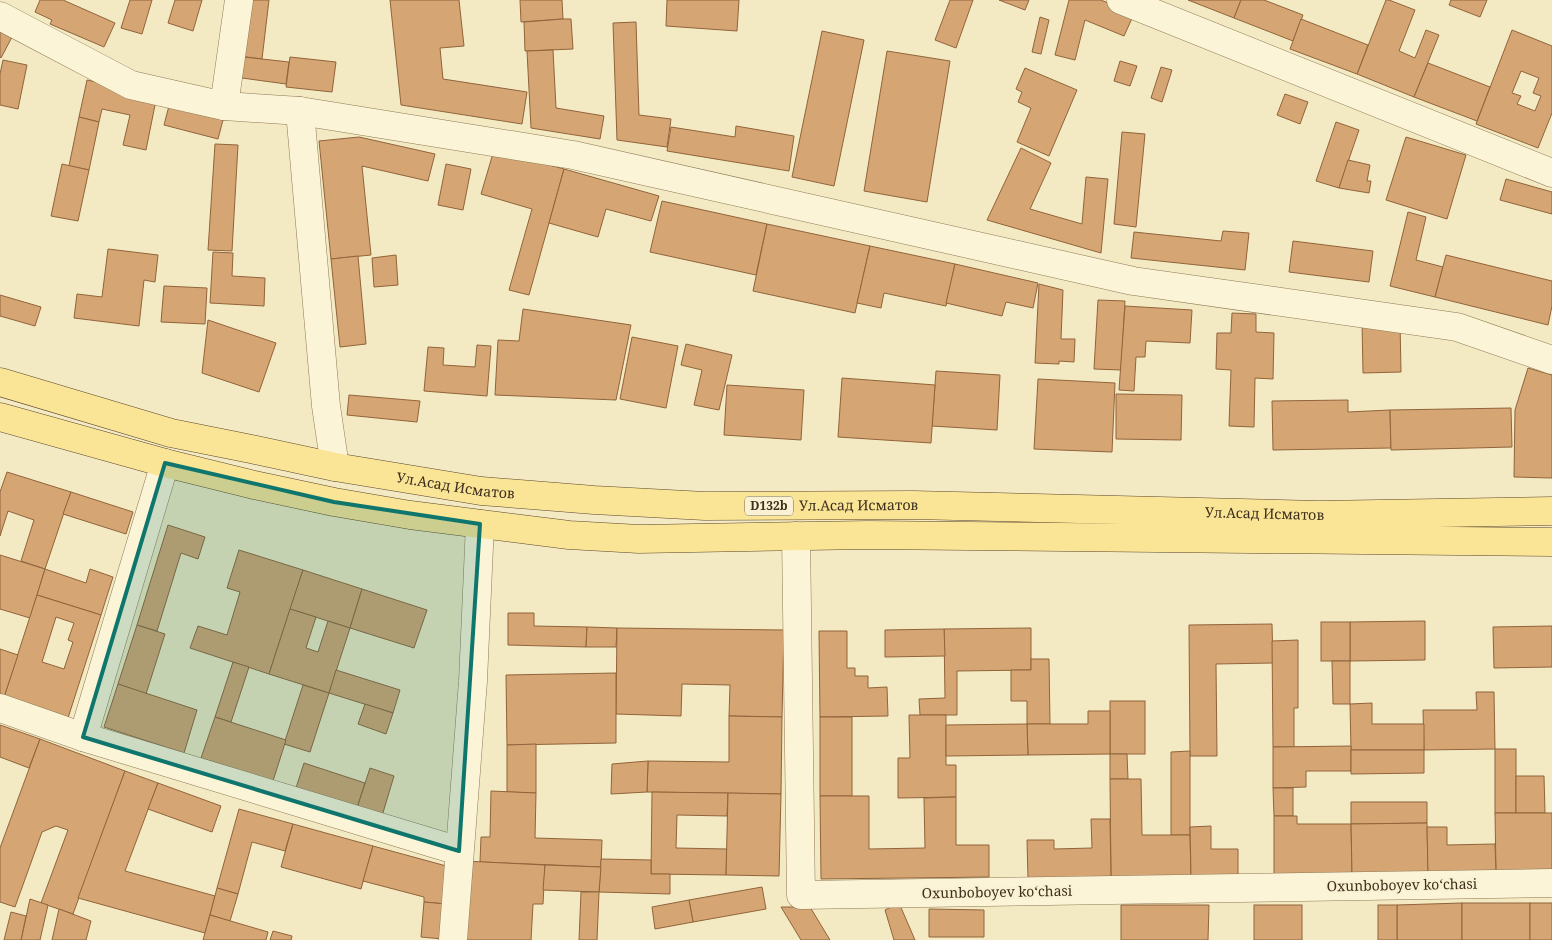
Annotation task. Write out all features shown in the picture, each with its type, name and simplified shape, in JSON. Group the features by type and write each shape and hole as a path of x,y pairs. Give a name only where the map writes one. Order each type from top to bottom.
{"main road":[{"name":"Ул.Асад Исматов","path":"0,382 171,433 335,467 481,491 705,506 913,505 1319,515 1552,511"},
{"name":"Ул.Асад Исматов","path":"0,417 165,463 334,502 410,515 569,535 639,539 868,535 1552,542"}],"street":[{"path":"224,106 239,0"},
{"path":"1121,0 1552,173"},
{"path":"0,16 131,85 224,106 300,111 573,155 1133,281 1457,327 1552,360"},
{"path":"300,111 326,406 335,467"},
{"path":"83,737 165,463"},
{"path":"453,940 473,681 480,524"},
{"name":"Oxunboboyev koʻchasi","path":"796,536 801,895 1552,883"},
{"path":"0,708 83,737 459,851"}],"highlighted area":[{"path":"165,463 334,502 480,524 459,851 83,737"}],"building":[{"path":"40,0 63,0 115,23 104,47 50,24 52,20 35,12"},
{"path":"130,0 152,0 142,34 121,28"},
{"path":"175,0 202,0 193,31 168,23"},
{"path":"246,0 269,0 262,59 239,56"},
{"path":"390,0 459,0 464,46 440,48 443,79 527,92 522,124 401,105"},
{"path":"520,0 562,0 563,19 521,22"},
{"path":"667,0 739,0 737,31 666,26"},
{"path":"950,0 973,0 956,48 935,40"},
{"path":"999,0 1029,0 1025,10"},
{"path":"1069,0 1101,0 1134,14 1124,36 1085,20 1075,60 1055,55"},
{"path":"1188,0 1241,0 1234,18"},
{"path":"1241,0 1264,0 1303,15 1293,41 1234,18"},
{"path":"1386,0 1415,10 1399,51 1415,58 1426,30 1439,35 1414,97 1357,74"},
{"path":"1451,0 1487,0 1480,17 1449,5"},
{"path":"1040,17 1049,20 1041,54 1032,52"},
{"path":"571,19 573,49 525,51 524,22"},
{"path":"1301,19 1368,45 1357,74 1290,49"},
{"path":"636,22 639,115 671,119 667,147 617,140 613,23"},
{"path":"0,30 12,37 1,58 0,57"},
{"path":"1512,30 1552,46 1552,113 1538,148 1476,124","holes":["1521,71 1539,78 1533,93 1541,96 1535,111 1517,104 1521,96 1512,93"]},
{"path":"822,31 864,40 834,186 792,177"},
{"path":"553,50 556,108 604,116 600,139 531,128 527,51"},
{"path":"887,51 950,61 927,202 864,191"},
{"path":"244,57 289,62 286,84 242,78"},
{"path":"290,57 336,62 332,92 286,87"},
{"path":"3,60 27,65 18,109 0,105 0,74"},
{"path":"1120,61 1137,66 1130,86 1114,81"},
{"path":"1428,63 1490,87 1477,121 1414,97"},
{"path":"1161,67 1172,70 1162,102 1151,98"},
{"path":"1025,68 1077,90 1049,156 1017,142 1031,108 1018,102 1022,92 1016,89"},
{"path":"87,80 157,95 146,150 123,145 130,115 102,109 99,122 79,117"},
{"path":"1285,94 1308,102 1300,124 1277,115"},
{"path":"170,102 224,116 218,139 164,125"},
{"path":"79,117 99,122 89,170 69,166"},
{"path":"1336,122 1359,130 1339,188 1316,181"},
{"path":"736,126 794,136 789,171 667,151 671,127 735,137"},
{"path":"1122,132 1145,134 1136,227 1114,224"},
{"path":"359,137 435,154 428,181 362,166 371,255 331,259 319,141"},
{"path":"1406,137 1466,155 1447,219 1386,200"},
{"path":"215,144 238,145 232,251 208,250"},
{"path":"1021,148 1051,163 1030,209 1082,224 1086,177 1108,179 1101,253 987,220"},
{"path":"494,150 564,169 529,295 509,290 532,209 481,194"},
{"path":"1348,160 1370,165 1367,181 1371,181 1369,193 1339,188"},
{"path":"62,164 89,170 78,221 51,216"},
{"path":"446,164 471,169 463,210 438,205"},
{"path":"564,169 659,196 651,221 606,209 598,237 549,223"},
{"path":"1506,179 1552,192 1552,214 1500,200"},
{"path":"662,201 767,224 756,275 650,252"},
{"path":"1408,212 1426,217 1416,260 1443,267 1435,297 1390,286"},
{"path":"767,224 870,246 855,313 753,291"},
{"path":"1223,231 1249,233 1245,270 1131,258 1134,232 1221,241"},
{"path":"1293,241 1373,251 1369,282 1289,272"},
{"path":"870,246 955,264 946,306 884,293 881,308 857,303"},
{"path":"108,249 158,255 155,282 144,280 139,326 74,318 77,294 102,297"},
{"path":"213,252 233,253 232,276 265,278 264,306 210,303"},
{"path":"396,255 398,285 374,287 372,258"},
{"path":"1446,255 1552,281 1552,306 1548,325 1435,297"},
{"path":"358,256 366,344 340,347 331,259"},
{"path":"955,264 1038,283 1033,308 1006,302 1002,316 946,303"},
{"path":"1039,284 1063,290 1061,339 1075,339 1074,362 1059,361 1059,364 1035,363"},
{"path":"164,286 207,288 205,324 161,322"},
{"path":"0,295 41,307 35,326 0,316"},
{"path":"1098,300 1125,301 1121,370 1094,369"},
{"path":"1125,306 1192,310 1190,343 1146,341 1145,357 1136,357 1134,391 1119,390"},
{"path":"523,309 631,325 616,400 495,395 498,340 519,341"},
{"path":"1232,313 1256,314 1256,332 1274,333 1273,379 1255,378 1254,427 1229,426 1231,370 1216,369 1217,333 1231,333"},
{"path":"208,320 276,343 259,392 202,373"},
{"path":"1400,322 1401,372 1363,373 1362,323"},
{"path":"632,337 678,346 666,408 620,399"},
{"path":"686,344 732,355 719,410 694,405 702,370 681,365"},
{"path":"477,345 491,346 487,396 424,391 428,347 444,348 443,365 475,367"},
{"path":"1528,368 1552,375 1552,478 1514,477 1515,410"},
{"path":"936,371 1000,375 997,430 932,426"},
{"path":"842,378 935,385 931,443 838,437"},
{"path":"1038,379 1115,383 1112,452 1034,449"},
{"path":"727,385 804,390 801,440 724,435"},
{"path":"1116,394 1182,395 1181,440 1116,439"},
{"path":"349,395 420,401 417,422 347,415"},
{"path":"1348,400 1348,412 1390,410 1391,448 1273,450 1272,401"},
{"path":"1511,408 1512,447 1391,450 1390,410"},
{"path":"7,472 71,492 45,569 21,561 34,520 8,511 0,536 0,492"},
{"path":"71,492 133,512 126,534 63,514"},
{"path":"168,525 205,537 198,559 181,553 157,631 137,625"},
{"path":"239,550 303,570 269,674 190,648 198,626 227,635 240,592 227,588"},
{"path":"0,555 45,569 30,618 0,609"},
{"path":"45,569 86,583 90,569 113,577 101,615 37,595"},
{"path":"303,570 362,589 350,628 290,609"},
{"path":"362,589 427,610 414,648 350,628"},
{"path":"37,595 101,615 68,718 4,697","holes":["56,617 74,623 68,640 73,642 64,669 42,662"]},
{"path":"290,609 316,617 306,648 318,652 328,621 350,628 329,693 269,674"},
{"path":"508,613 534,613 534,626 587,627 586,647 508,645"},
{"path":"1425,621 1425,660 1350,661 1350,622"},
{"path":"1321,622 1350,622 1350,661 1321,661"},
{"path":"1272,624 1273,663 1216,664 1217,756 1190,756 1189,625"},
{"path":"137,625 165,634 146,694 118,684"},
{"path":"1552,626 1552,667 1494,668 1493,627"},
{"path":"587,627 617,628 616,647 586,647"},
{"path":"617,628 784,630 782,717 729,716 730,685 682,684 681,716 616,714"},
{"path":"1031,628 1031,670 957,671 957,715 920,715 919,699 945,698 944,629"},
{"path":"944,629 945,656 885,657 885,630"},
{"path":"819,631 847,631 847,668 855,668 855,676 868,676 868,688 887,687 888,716 820,717"},
{"path":"1298,640 1298,708 1294,708 1294,747 1273,747 1272,641"},
{"path":"0,649 18,655 4,697 0,695"},
{"path":"1031,659 1049,659 1050,724 1027,724 1027,701 1011,701 1011,670 1031,670"},
{"path":"1332,661 1350,661 1350,704 1333,704"},
{"path":"233,662 249,667 231,722 215,717"},
{"path":"336,670 400,690 393,713 329,693"},
{"path":"616,673 616,743 507,745 506,675"},
{"path":"118,684 197,710 184,753 104,727"},
{"path":"303,685 329,693 310,752 284,744"},
{"path":"1476,692 1494,692 1495,749 1424,750 1423,710 1477,710"},
{"path":"1110,701 1145,701 1145,754 1110,754"},
{"path":"1372,703 1372,724 1424,724 1424,750 1351,750 1350,704"},
{"path":"365,704 393,713 386,734 358,724"},
{"path":"1088,711 1110,711 1110,754 1028,755 1027,724 1088,724"},
{"path":"909,715 946,715 946,765 956,765 956,797 898,798 898,758 910,758"},
{"path":"729,716 782,717 781,794 647,792 648,761 729,762"},
{"path":"215,717 286,740 273,781 201,758"},
{"path":"820,717 852,717 852,796 820,796"},
{"path":"1027,724 1028,755 946,756 946,725"},
{"path":"0,725 40,739 29,768 0,757"},
{"path":"40,739 125,771 73,914 41,903 68,830 56,826 42,832 15,907 0,902 0,848"},
{"path":"536,744 536,793 507,792 507,745"},
{"path":"1351,746 1351,771 1306,771 1306,787 1273,788 1273,747"},
{"path":"1495,749 1516,749 1516,813 1495,813"},
{"path":"1351,750 1424,750 1424,773 1351,774"},
{"path":"1190,751 1190,835 1171,835 1171,752"},
{"path":"1110,754 1127,754 1128,779 1110,779"},
{"path":"648,761 647,792 611,794 612,764"},
{"path":"304,763 365,783 357,808 296,788"},
{"path":"370,768 394,776 382,816 357,808"},
{"path":"125,771 158,783 125,871 215,896 205,933 78,898"},
{"path":"1516,776 1544,776 1545,813 1516,813"},
{"path":"1110,779 1141,779 1142,835 1190,835 1191,876 1111,877"},
{"path":"158,783 221,806 212,832 148,809"},
{"path":"1273,788 1293,788 1293,816 1274,816"},
{"path":"491,791 536,793 535,838 602,840 601,867 480,862 481,837 490,837"},
{"path":"652,792 728,793 727,816 677,815 676,848 727,849 726,875 651,874"},
{"path":"728,793 781,794 779,876 726,875"},
{"path":"820,796 869,796 869,849 925,848 924,798 956,797 956,845 989,845 989,877 821,879"},
{"path":"1351,802 1427,802 1427,823 1351,824"},
{"path":"239,809 293,824 285,851 252,842 238,894 217,888"},
{"path":"1495,813 1552,813 1552,872 1496,873"},
{"path":"1274,816 1297,816 1297,824 1351,824 1352,874 1274,875"},
{"path":"1091,819 1110,819 1111,877 1028,878 1027,840 1054,840 1054,849 1092,848"},
{"path":"1427,823 1428,874 1352,874 1351,824"},
{"path":"293,824 373,846 361,889 281,867"},
{"path":"1211,826 1211,849 1238,849 1238,875 1191,876 1190,827"},
{"path":"1427,827 1447,827 1447,845 1495,844 1496,873 1428,874"},
{"path":"373,846 450,867 446,904 424,902 424,897 363,881"},
{"path":"601,859 651,860 651,874 670,874 670,894 599,892"},
{"path":"464,861 545,865 543,904 533,904 531,940 460,940"},
{"path":"545,865 601,867 599,892 543,890"},
{"path":"762,887 766,909 693,922 689,900"},
{"path":"217,888 238,894 230,921 210,915"},
{"path":"581,892 599,892 597,940 579,940"},
{"path":"30,899 48,905 40,940 21,940"},
{"path":"689,900 693,922 655,929 652,907"},
{"path":"424,902 446,904 443,939 421,937"},
{"path":"899,903 915,940 894,940 885,910"},
{"path":"1462,903 1462,940 1397,940 1397,905"},
{"path":"1462,903 1530,903 1530,940 1462,940"},
{"path":"1530,903 1552,903 1552,940 1530,940"},
{"path":"1121,905 1209,905 1208,940 1121,940"},
{"path":"1254,905 1302,905 1302,940 1254,940"},
{"path":"1378,905 1397,905 1397,940 1378,940"},
{"path":"781,907 810,907 830,940 801,940"},
{"path":"59,909 91,921 86,940 52,940"},
{"path":"929,909 984,910 984,937 929,937"},
{"path":"11,912 26,916 21,940 4,940"},
{"path":"210,915 268,932 266,940 203,940"},
{"path":"273,931 292,936 291,940 270,940"}]}
